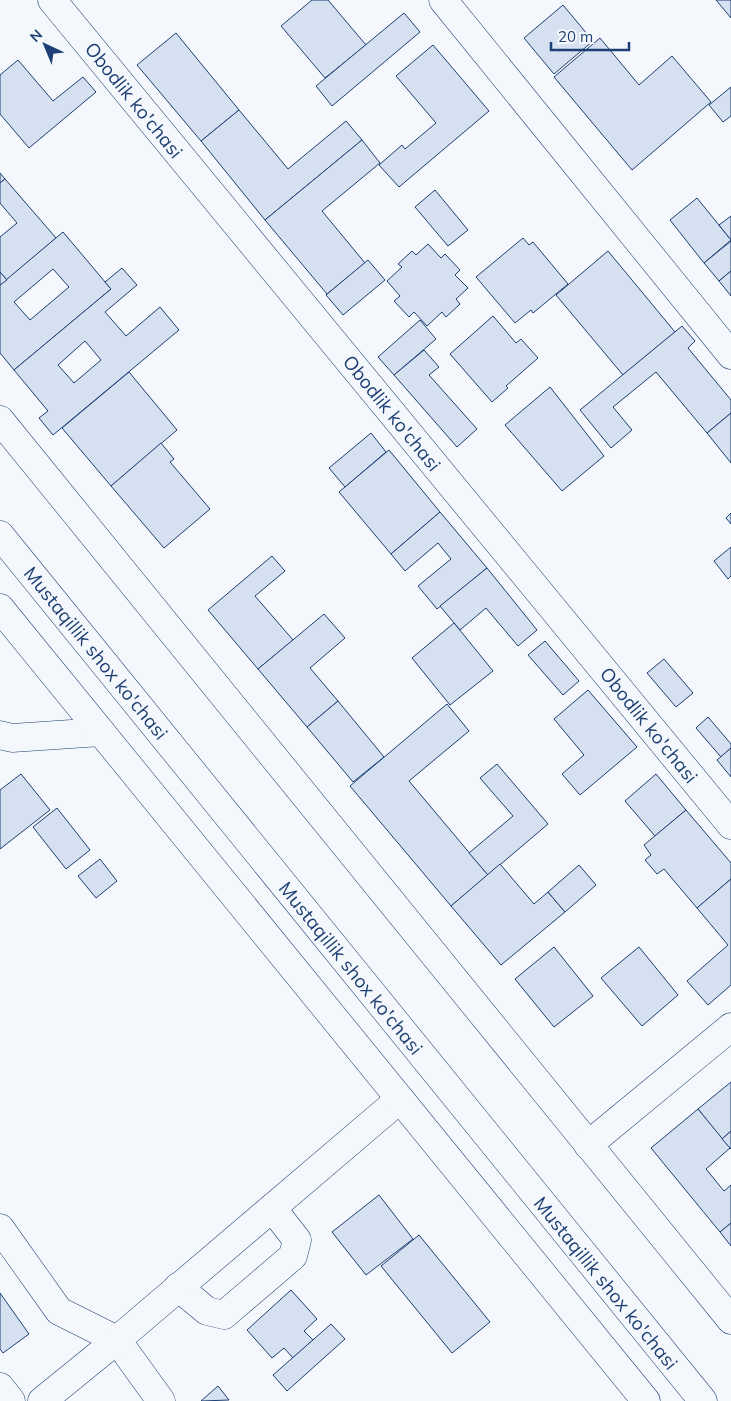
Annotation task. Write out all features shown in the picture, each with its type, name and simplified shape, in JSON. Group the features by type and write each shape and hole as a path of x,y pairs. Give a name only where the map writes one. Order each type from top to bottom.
{"street":[{"name":"Obodlik ko'chasi","path":"52,0 731,825"},
{"path":"443,0 731,354"},
{"path":"0,420 731,1320"},
{"name":"Mustaqillik shox ko'chasi","path":"0,534 703,1401"},
{"path":"0,608 646,1401"},
{"path":"4,742 101,732"},
{"path":"588,1145 731,1027"},
{"path":"42,1401 117,1340 400,1099"},
{"path":"178,1288 207,1311 224,1315 293,1256 297,1240 272,1208"},
{"path":"0,1228 59,1311 117,1340 161,1401"},
{"path":"594,1338 629,1311"},
{"path":"0,1387 11,1401"}],"building":[{"path":"312,0 328,0 366,45 325,78 281,26"},
{"path":"716,0 731,0 731,18"},
{"path":"563,5 593,41 554,74 524,38"},
{"path":"404,13 420,32 332,106 316,86"},
{"path":"176,33 239,110 201,141 137,65"},
{"path":"600,38 639,85 672,56 711,102 632,170 554,77"},
{"path":"433,45 489,111 399,187 379,165 402,145 405,149 436,123 396,76"},
{"path":"18,60 53,101 83,77 96,92 29,148 0,114 0,75"},
{"path":"731,87 731,116 723,122 709,105"},
{"path":"239,110 288,169 346,121 362,140 265,220 201,141"},
{"path":"362,140 380,163 322,211 365,263 327,294 265,220"},
{"path":"0,173 5,179 0,183"},
{"path":"5,179 56,238 7,280 0,272 0,237 17,223 0,203 0,183"},
{"path":"435,190 468,230 448,246 415,207"},
{"path":"697,198 731,240 704,263 670,220"},
{"path":"731,216 731,240 719,225"},
{"path":"63,232 111,289 14,370 0,353 0,285","holes":["53,269 69,287 30,320 14,302"]},
{"path":"523,238 529,245 533,242 568,284 533,313 531,310 515,323 476,277"},
{"path":"731,241 731,271 719,281 704,263"},
{"path":"428,244 441,258 445,254 460,270 455,275 468,288 456,299 460,304 446,317 442,312 427,326 414,312 409,317 394,301 400,296 387,281 402,267 398,264 412,251 416,255"},
{"path":"608,251 675,332 623,375 556,295"},
{"path":"368,260 385,280 343,315 326,295"},
{"path":"122,268 137,285 105,312 126,336 160,307 179,330 53,435 39,418 48,411 14,370 111,289 105,282","holes":["85,341 101,360 74,383 58,365"]},
{"path":"731,271 731,296 719,281"},
{"path":"0,272 7,280 0,285"},
{"path":"493,316 516,343 521,339 538,358 506,386 508,388 492,402 450,354"},
{"path":"420,320 436,339 394,375 378,357"},
{"path":"682,326 695,341 688,348 731,400 731,413 707,433 656,372 613,407 632,430 611,448 580,410"},
{"path":"424,350 439,367 429,375 477,429 457,447 394,375"},
{"path":"129,372 177,430 111,486 62,428"},
{"path":"550,387 604,456 562,491 505,425"},
{"path":"731,413 731,463 707,433"},
{"path":"371,433 386,452 345,487 329,468"},
{"path":"161,443 174,459 170,462 210,509 164,548 111,486"},
{"path":"389,450 440,512 391,554 339,492"},
{"path":"440,512 487,568 437,609 418,586 451,559 438,543 405,571 391,554"},
{"path":"731,513 731,524 726,518"},
{"path":"731,547 731,576 728,579 714,561"},
{"path":"272,556 285,571 255,596 293,640 258,669 208,610"},
{"path":"487,568 537,630 518,646 486,608 460,630 440,606"},
{"path":"324,614 345,638 310,668 338,701 307,727 258,669"},
{"path":"454,623 493,671 450,705 412,658"},
{"path":"545,641 579,681 563,695 528,655"},
{"path":"664,659 693,693 676,707 647,673"},
{"path":"588,690 637,747 580,795 562,774 584,755 554,719"},
{"path":"338,701 384,757 353,782 307,727"},
{"path":"447,704 469,731 409,781 488,875 451,906 350,786"},
{"path":"708,717 731,744 731,748 721,757 696,728"},
{"path":"731,748 731,777 717,760"},
{"path":"497,764 548,824 488,875 469,853 513,816 480,778"},
{"path":"21,774 50,810 0,849 0,790"},
{"path":"656,774 686,810 655,836 625,801"},
{"path":"57,808 90,850 66,869 33,827"},
{"path":"686,810 731,863 731,879 697,908 664,869 657,874 645,860 651,855 644,845"},
{"path":"100,859 117,881 96,898 78,876"},
{"path":"500,864 534,904 548,892 565,912 501,965 451,906"},
{"path":"579,865 596,885 565,912 548,892"},
{"path":"731,879 731,985 708,1005 687,981 728,945 697,908"},
{"path":"554,947 593,996 554,1027 515,979"},
{"path":"639,947 678,995 642,1026 601,978"},
{"path":"731,1082 731,1131 722,1139 698,1109"},
{"path":"698,1109 730,1148 706,1169 724,1191 731,1185 731,1223 720,1232 651,1148"},
{"path":"731,1131 731,1149 722,1139"},
{"path":"379,1195 413,1239 366,1275 332,1232"},
{"path":"731,1223 731,1246 720,1232"},
{"path":"419,1235 490,1322 452,1353 381,1266"},
{"path":"291,1290 317,1319 304,1331 313,1340 293,1358 284,1348 272,1358 247,1330"},
{"path":"0,1293 29,1334 3,1353 0,1349"},
{"path":"331,1324 345,1339 287,1391 273,1375"},
{"path":"218,1386 229,1400 201,1401"}]}
